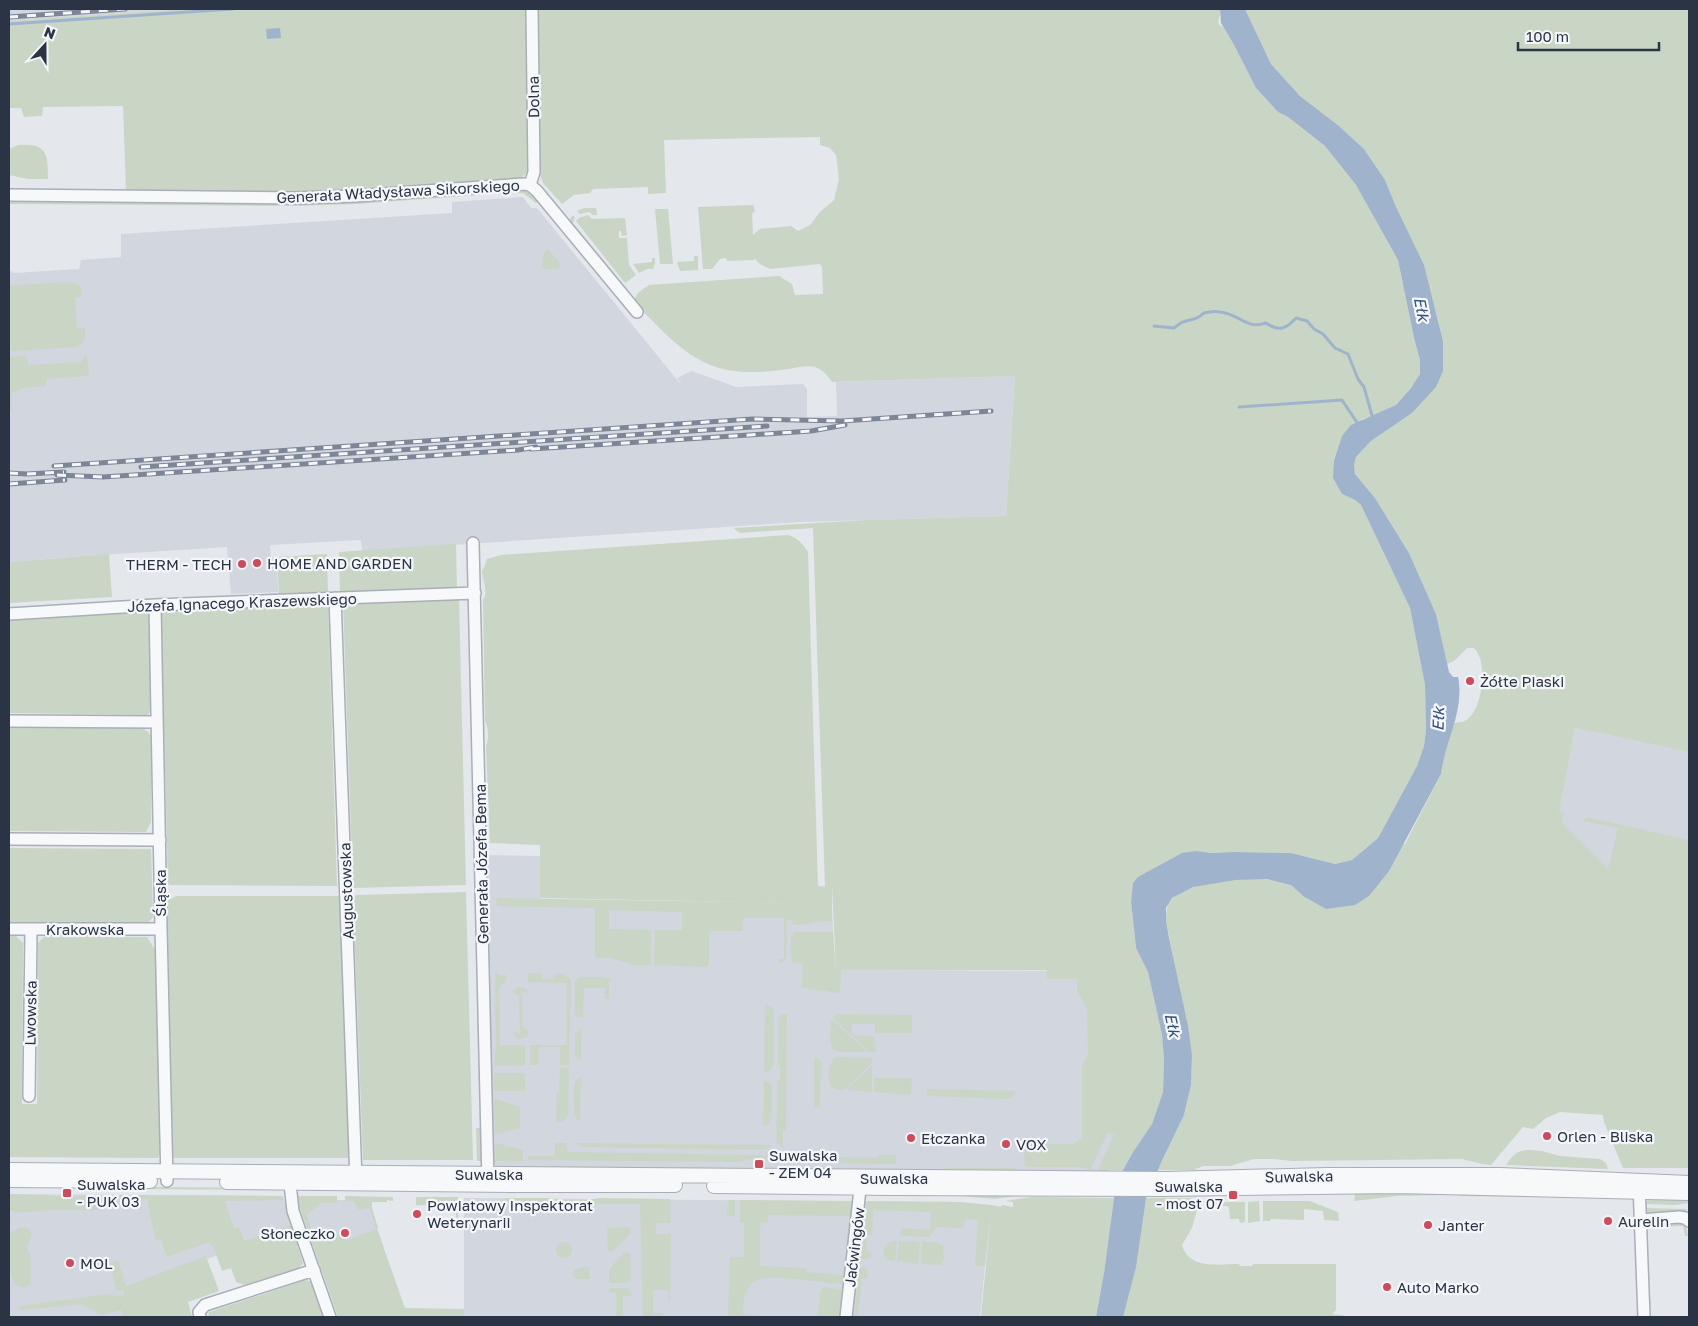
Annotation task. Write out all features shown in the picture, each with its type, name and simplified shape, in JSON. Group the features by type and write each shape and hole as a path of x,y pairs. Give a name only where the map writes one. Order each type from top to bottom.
{"street":[{"name":"Dolna","path":"530,185 534,172 532,9"},
{"name":"Generała Władysława Sikorskiego","path":"9,195 296,198 355,196 519,184 530,185 637,312"},
{"name":"Generała Józefa Bema","path":"473,544 488,1179"},
{"name":"Józefa Ignacego Kraszewskiego","path":"9,614 155,605 475,593"},
{"name":"Augustowska","path":"335,598 356,1178"},
{"name":"Śląska","path":"155,605 167,1176"},
{"path":"9,721 157,722"},
{"path":"9,839 160,840"},
{"name":"Krakowska","path":"9,929 161,929"},
{"name":"Lwowska","path":"29,1096 31,929"},
{"name":"Suwalska","path":"9,1170 289,1178 1105,1184 1164,1184 1327,1176 1500,1175 1639,1186 1689,1193"},
{"name":"Suwalska","path":"9,1180 167,1176"},
{"path":"289,1178 293,1211 330,1317"},
{"name":"Jaćwingów","path":"846,1317 861,1182"},
{"name":"Suwalska","path":"1639,1186 1689,1183"},
{"path":"1639,1186 1644,1317"},
{"path":"1640,1220 1685,1218 1689,1221"},
{"path":"200,1317 199,1312 205,1306 314,1270"}],"shaded area":[{"path":"9,9 183,9 9,21"},
{"path":"523,197 531,208 537,208 683,387 677,378 692,371 736,387 803,384 807,389 807,417 837,416 836,382 1015,376 1006,516 801,522 362,551 361,540 270,545 271,558 277,557 278,592 231,594 227,547 9,562 9,270 14,273 79,269 81,260 121,257 121,234 452,213 452,202"},
{"path":"1575,728 1689,752 1689,949 1555,825"},
{"path":"488,855 540,856 540,899 816,904 815,886 831,887 835,970 1107,971 1140,1056 1108,1174 499,1169 494,1164 492,1158 485,859"},
{"path":"9,1194 283,1196 293,1230 126,1286 136,1317 9,1317"},
{"path":"464,1198 959,1202 991,1205 980,1317 464,1317"},
{"name":"Słoneczko","path":"321,1200 368,1200 385,1252 323,1273 304,1214"}],"green space":[{"path":"183,9 527,9 528,171 522,177 517,178 319,192 126,190 123,106 43,107 42,116 24,117 21,108 9,108 9,21"},
{"path":"537,9 1220,9 1219,25 1223,27 1234,45 1256,88 1278,112 1288,117 1325,146 1356,185 1398,260 1420,360 1420,375 1396,405 1377,415 1362,419 1342,494 1361,505 1410,608 1425,685 1426,730 1424,746 1417,766 1378,838 1352,860 1335,864 1291,853 1211,853 1197,851 1133,883 1131,903 1136,948 1148,972 1162,1035 1164,1060 1163,1092 1152,1124 1123,1170 1098,1170 1114,1135 1108,1132 1090,1170 1080,1167 1027,1167 1024,1164 1025,1144 1073,1144 1082,1138 1082,1065 1088,1056 1087,1009 1077,991 1077,979 1047,979 1047,970 841,970 840,993 802,988 803,963 792,962 790,943 794,932 833,932 836,970 832,886 832,921 794,925 787,919 786,957 785,961 779,963 779,959 784,959 784,918 743,918 742,931 709,931 709,964 707,967 654,965 655,930 682,930 682,912 609,910 609,929 651,930 651,965 634,965 611,958 595,958 595,908 497,906 496,898 794,903 540,898 540,845 490,843 486,747 488,734 485,721 483,600 485,589 482,574 487,559 501,555 788,535 799,541 808,552 818,886 825,887 813,528 740,533 733,528 867,520 1006,516 1015,376 832,382 825,373 815,367 805,366 772,371 739,372 710,365 686,351 635,303 635,297 649,285 779,276 792,284 795,295 823,294 822,267 820,264 770,269 760,264 754,258 754,260 727,261 726,258 720,259 712,269 703,269 698,207 753,205 755,212 752,213 753,235 760,229 791,226 798,231 810,225 820,212 834,200 839,179 836,155 830,148 820,145 820,137 664,140 666,193 648,194 648,187 593,189 590,193 574,195 562,204 543,183 540,175"},
{"path":"1245,9 1689,9 1689,752 1575,728 1559,811 1564,813 1562,823 1608,869 1618,828 1584,821 1586,817 1689,840 1689,1168 1623,1168 1604,1122 1603,1115 1560,1112 1546,1118 1533,1129 1523,1127 1491,1165 1462,1159 1292,1161 1254,1159 1230,1166 1203,1166 1194,1170 1158,1170 1184,1115 1191,1085 1192,1055 1166,921 1170,902 1181,892 1195,887 1230,880 1248,879 1280,881 1291,885 1303,896 1405,844 1441,774 1442,764 1454,723 1466,720 1474,712 1482,683 1481,663 1474,648 1467,648 1454,661 1447,664 1436,614 1409,553 1375,498 1355,474 1354,465 1356,457 1371,441 1412,413 1443,341 1434,305 1385,180 1364,149 1339,126 1300,96 1271,64"},
{"path":"18,145 35,146 44,152 47,162 48,179 28,179 9,175 9,149"},
{"path":"522,190 528,192 538,201 536,203 523,193 497,194 499,191"},
{"path":"477,192 480,195 356,204 295,206 9,204 9,201 295,203 356,201"},
{"path":"585,208 596,208 597,215 589,212 580,214 577,211"},
{"path":"655,209 668,209 673,264 660,264"},
{"path":"573,215 575,217 573,223 627,289 570,225 570,219"},
{"path":"588,215 592,219 625,218 627,235 622,236 621,231 619,231 619,238 627,238 629,265 636,275 625,283 576,221"},
{"path":"546,249 559,262 560,266 558,269 543,269 542,260"},
{"path":"694,256 698,256 698,270 680,271 677,262 694,261"},
{"path":"652,258 655,258 653,269 647,269 639,273 633,264 652,262"},
{"path":"73,282 81,287 82,294 80,297 75,298 77,328 85,328 85,337 82,343 76,347 9,350 9,286"},
{"path":"85,355 87,355 89,376 46,379 46,386 21,388 19,391 11,393 12,411 9,411 9,357 27,356 28,365 81,362"},
{"path":"456,544 457,589 340,594 339,552"},
{"path":"109,554 112,597 9,603 9,562"},
{"path":"327,554 328,595 279,596 277,557"},
{"path":"459,599 466,885 353,888 343,602"},
{"path":"328,603 337,886 168,885 161,610"},
{"path":"146,612 150,615 152,710 147,715 9,713 9,620"},
{"path":"9,727 143,728 151,735 151,822 146,832 9,831"},
{"path":"9,848 151,849 153,917 149,922 9,922"},
{"path":"466,892 473,1160 363,1160 353,897 356,895"},
{"path":"176,896 340,896 349,1158 173,1158 167,901"},
{"path":"9,936 16,936 23,943 22,1104 37,1104 38,943 45,936 147,937 156,951 160,1152 158,1158 9,1157"},
{"path":"495,973 506,975 507,979 499,988 500,1045 525,1045 525,1065 494,1066 496,1047"},
{"path":"528,973 541,973 542,979 553,979 553,975 560,974 565,975 571,980 569,1065 560,1065 560,1047 539,1047 538,1065 530,1065 530,1045 566,1045 567,983 528,982"},
{"path":"580,977 611,979 609,982 609,999 605,999 605,988 584,988 583,1018 575,1016 575,981"},
{"path":"518,987 526,989 529,994 522,991 523,1027 529,1031 527,1037 520,1039 516,1038 512,1031 520,1034 519,996 512,992"},
{"path":"765,1004 774,1011 773,1065 764,1074"},
{"path":"787,1014 786,1130 783,1130 783,1147 776,1142 778,1080 780,1080 780,1066 778,1065 779,1019 781,1015"},
{"path":"837,1014 912,1015 912,1033 875,1033 875,1024 852,1024 852,1035 874,1036 876,1052 869,1052 833,1018"},
{"path":"832,1019 867,1052 838,1052 833,1050 830,1035"},
{"path":"581,1028 580,1060 575,1055 575,1034"},
{"path":"814,1057 818,1058 821,1063 820,1106 817,1108 814,1108"},
{"path":"836,1057 872,1058 872,1063 844,1090 838,1090 832,1087 829,1080 830,1066"},
{"path":"872,1065 872,1092 846,1090"},
{"path":"560,1068 569,1068 568,1113 565,1120 556,1123 557,1092 559,1092"},
{"path":"494,1073 525,1073 525,1091 494,1091"},
{"path":"581,1077 580,1121 574,1114 574,1087 576,1080"},
{"path":"874,1078 912,1078 911,1095 874,1092"},
{"path":"764,1080 771,1084 772,1088 771,1119 767,1125 763,1125"},
{"path":"926,1089 1016,1091 1009,1099 928,1096"},
{"path":"494,1100 520,1107 520,1128 495,1134"},
{"path":"476,1128 483,1130 482,1161 477,1161"},
{"path":"495,1143 523,1150 523,1161 496,1161"},
{"path":"555,1143 566,1143 568,1152 820,1157 819,1163 784,1163 756,1159 737,1162 528,1160 528,1156 555,1156"},
{"path":"574,1143 772,1145 762,1150 583,1147"},
{"path":"1530,1150 1560,1156 1600,1159 1606,1163 1608,1169 1506,1165 1516,1154"},
{"path":"877,1155 896,1155 896,1164 828,1163 828,1161 838,1157 877,1158"},
{"path":"528,1166 726,1167 727,1170 526,1169"},
{"path":"944,1168 1015,1168 1014,1170"},
{"path":"135,1187 277,1188 280,1190 133,1189"},
{"path":"1359,1191 1447,1195 1398,1196 1354,1201 1355,1194"},
{"path":"1456,1192 1627,1197 1627,1198 1460,1196"},
{"path":"897,1193 1028,1194 995,1199 960,1196 897,1195"},
{"path":"9,1194 75,1197 122,1195 122,1201 121,1198 100,1202 101,1210 49,1210 18,1213 9,1210"},
{"path":"133,1195 281,1196 283,1200 225,1201 234,1228 239,1227 244,1241 291,1225 303,1263 299,1268 244,1285 236,1282 231,1268 222,1271 213,1246 209,1243 167,1257 161,1240 155,1240 147,1199 135,1200 134,1204 132,1204"},
{"path":"298,1196 337,1196 337,1203 321,1203 307,1215 315,1241 343,1232 347,1240 376,1229 370,1209 358,1210 354,1201 345,1201 345,1196 393,1197 393,1201 372,1202 372,1208 377,1229 405,1308 464,1309 464,1317 338,1317 299,1206"},
{"path":"416,1197 458,1197 458,1218 456,1218 456,1206 416,1205"},
{"path":"1031,1197 1114,1198 1096,1317 981,1317 991,1212 985,1266 975,1266 978,1220 965,1219 963,1228 936,1227 929,1237 900,1236 901,1228 930,1230 931,1212 873,1210 872,1235 863,1235 867,1201 959,1202 1013,1207 1013,1202 1005,1201"},
{"path":"1650,1197 1689,1197 1689,1203 1675,1205 1645,1204"},
{"path":"504,1198 548,1198 558,1200 600,1198 670,1199 671,1223 656,1223 656,1234 671,1234 670,1299 668,1290 653,1290 653,1313 662,1313 664,1306 662,1317 643,1317 640,1204 507,1203"},
{"path":"1146,1198 1191,1198 1199,1203 1192,1228 1182,1245 1191,1259 1198,1262 1214,1265 1239,1264 1240,1266 1252,1266 1253,1264 1336,1264 1336,1310 1332,1314 1346,1317 1123,1317"},
{"path":"728,1200 735,1200 735,1216 727,1216"},
{"path":"740,1200 854,1201 847,1255 845,1255 849,1216 769,1215 767,1223 762,1222 760,1228 760,1266 806,1268 806,1272 843,1275 844,1266 846,1266 844,1283 781,1278 758,1280 751,1284 745,1294 743,1314 770,1317 728,1317 730,1257 744,1257 744,1223 740,1223"},
{"path":"1259,1201 1260,1221 1248,1223 1248,1202"},
{"path":"1263,1201 1310,1201 1338,1212 1339,1221 1324,1220 1323,1211 1304,1209 1304,1220 1271,1219 1270,1221 1263,1221"},
{"path":"1208,1202 1245,1202 1245,1222 1240,1223 1239,1219 1230,1219 1227,1206 1207,1206"},
{"path":"1645,1208 1686,1209 1689,1215 1651,1214 1646,1212"},
{"path":"1682,1223 1686,1226 1688,1236 1685,1236 1683,1226 1653,1227 1653,1224"},
{"path":"20,1227 27,1228 32,1233 27,1245 28,1252 30,1252 31,1283 24,1287 16,1285 12,1279 9,1264 9,1233"},
{"path":"630,1227 630,1234 613,1251 608,1251 607,1228"},
{"path":"862,1238 867,1238 866,1250 872,1254 866,1259 860,1258"},
{"path":"897,1241 895,1261 888,1260 883,1255 884,1248 890,1242"},
{"path":"899,1241 920,1242 918,1264 897,1261"},
{"path":"564,1242 572,1250 564,1258 556,1250"},
{"path":"922,1242 935,1242 943,1245 944,1259 940,1265 921,1264"},
{"path":"625,1252 630,1254 631,1280 626,1283 609,1283 609,1269"},
{"path":"206,1256 219,1291 188,1302 192,1317 123,1317 122,1310 101,1315 82,1304 22,1310 18,1308 20,1306 109,1294 115,1296 124,1295 124,1290 116,1291 110,1263 118,1260 126,1286"},
{"path":"589,1267 590,1279 576,1279 573,1276 574,1270"},
{"path":"859,1267 867,1268 867,1279 862,1278 858,1317 854,1317"},
{"path":"306,1280 311,1282 323,1317 208,1317 209,1312"},
{"path":"824,1287 844,1290 841,1317 818,1317 820,1293"},
{"path":"610,1288 627,1288 630,1290 632,1296 623,1296 623,1317 616,1317 616,1293 609,1292"}],"water":[{"name":"Ełk","path":"1220,9 1245,9 1271,64 1300,96 1339,126 1364,149 1385,180 1424,265 1443,341 1443,371 1436,387 1412,413 1371,441 1356,457 1354,465 1355,474 1375,498 1409,553 1436,614 1449,672 1453,677 1458,677 1459,701 1441,774 1389,871 1369,896 1355,905 1326,909 1303,896 1291,885 1267,879 1235,880 1193,887 1172,898 1166,908 1169,938 1188,1026 1192,1055 1191,1085 1184,1115 1146,1198 1136,1267 1123,1317 1096,1317 1114,1198 1123,1170 1152,1124 1163,1092 1164,1060 1162,1035 1148,972 1136,948 1131,902 1133,883 1138,877 1182,853 1197,851 1211,853 1291,853 1335,864 1352,860 1378,838 1417,766 1424,746 1426,730 1425,685 1410,608 1361,505 1342,494 1333,478 1334,461 1342,436 1351,425 1396,405 1420,374 1420,360 1398,260 1356,185 1325,146 1288,117 1278,112 1256,88 1221,23"},
{"path":"280,28 281,38 267,39 266,29"}],"waterway":[{"path":"9,24 233,9"},
{"path":"1154,326 1174,328 1182,322 1197,318 1204,313 1214,312 1227,313 1253,325 1266,323 1275,328 1286,327 1296,318 1307,321 1314,329 1323,334 1335,348 1348,354 1358,379 1364,387 1373,419"},
{"path":"1239,407 1342,400 1358,424"}],"railway":[{"path":"9,17 125,9"},
{"path":"54,466 752,419 842,421 991,411"},
{"path":"531,449 811,431 845,425"},
{"path":"141,467 767,426"},
{"path":"57,475 103,477 518,450 536,447"},
{"path":"9,473 64,472"},
{"path":"9,484 65,480"}],"place":[{"name":"HOME AND GARDEN","path":"257,563"},
{"name":"THERM - TECH","path":"242,564"},
{"name":"Żółte Piaski","path":"1470,681"},
{"name":"Orlen - Bliska","path":"1547,1136"},
{"name":"Ełczanka","path":"911,1138"},
{"name":"VOX","path":"1006,1144"},
{"name":"Suwalska - ZEM 04","path":"759,1164"},
{"name":"Suwalska - PUK 03","path":"67,1193"},
{"name":"Suwalska - most 07","path":"1233,1195"},
{"name":"Powiatowy Inspektorat Weterynarii","path":"417,1214"},
{"name":"Aurelin","path":"1608,1221"},
{"name":"Janter","path":"1428,1225"},
{"name":"Słoneczko","path":"345,1233"},
{"name":"MOL","path":"70,1263"},
{"name":"Auto Marko","path":"1387,1287"}]}
